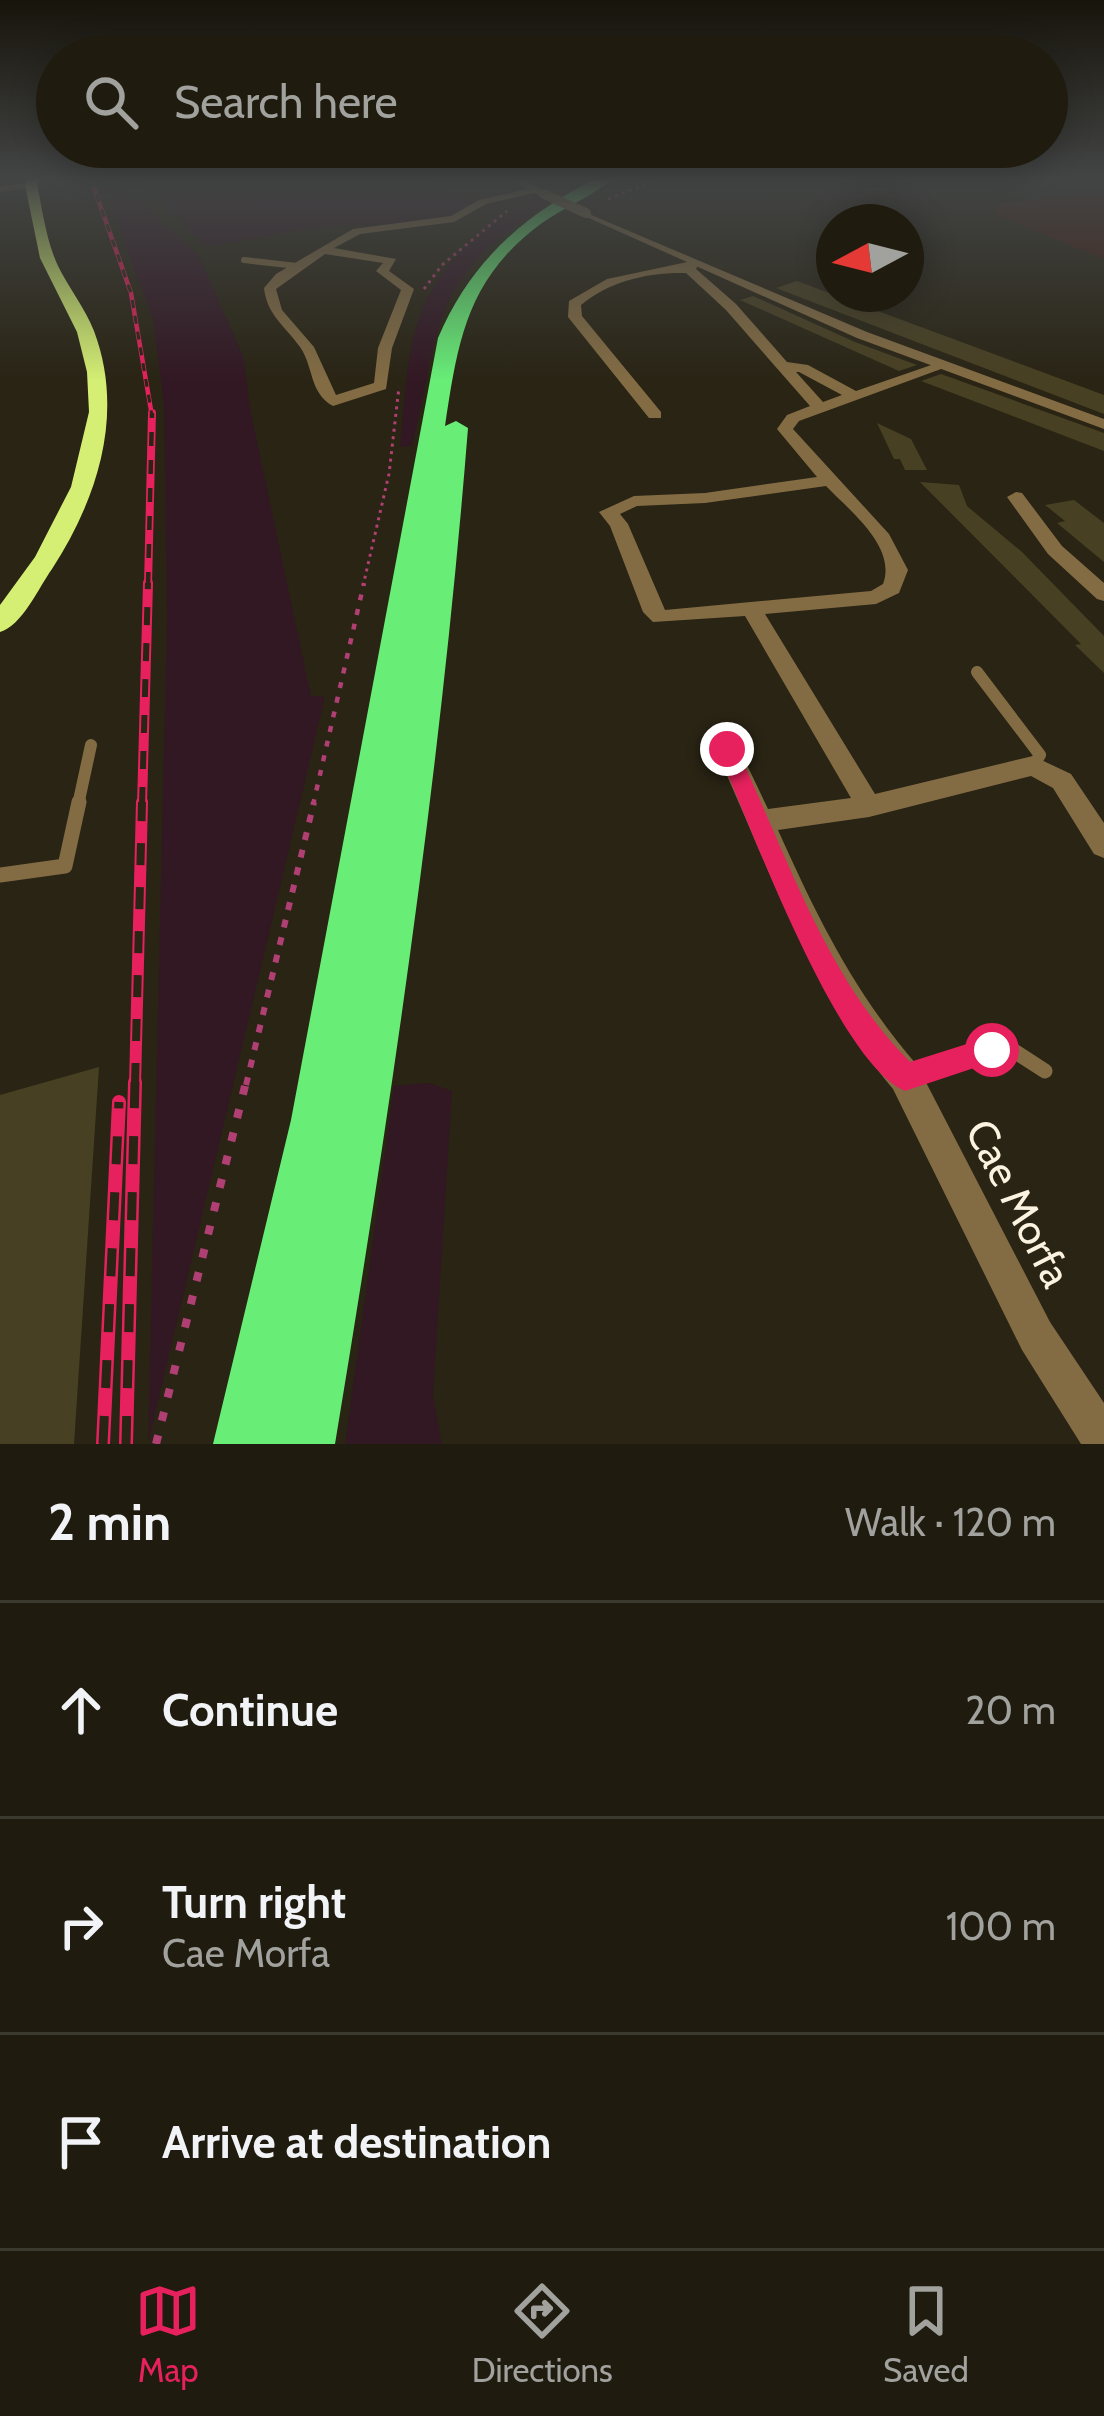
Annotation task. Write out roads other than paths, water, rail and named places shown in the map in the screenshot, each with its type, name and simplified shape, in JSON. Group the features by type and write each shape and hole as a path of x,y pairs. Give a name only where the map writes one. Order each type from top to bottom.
{"highway":[{"path":"245,1444 316,1120 448,338 471,285 503,246"},
{"path":"303,1444 368,1087 447,526 467,338 487,286 519,246"}],"main road":[{"path":"0,623 77,506 96,442 95,373 86,332 44,246"}],"street":[{"path":"323,250 392,261 382,271 408,289 385,348 381,386 333,401 320,390 313,357 276,316 270,288 297,266 323,250 329,246"},
{"path":"652,246 693,267 1104,424"},
{"path":"693,267 820,408"},
{"path":"655,416 575,316 574,304 584,293 607,284 693,267"},
{"path":"784,365 803,368 856,397"},
{"path":"831,480 705,498 634,501 608,512 619,524 654,612 661,617 876,597 892,588 898,571 894,556 831,480 785,429 793,418 945,365"},
{"path":"1016,497 1055,550 1104,595"},
{"path":"752,608 869,806"},
{"name":"Cae Morfa","path":"727,749 764,821 836,989 877,1048 905,1077 1036,1336 1099,1422"},
{"path":"764,821 869,806 1033,766 1062,781 1104,846"}],"lane":[{"path":"244,260 297,266"},
{"path":"977,671 1031,738 1040,755 1033,766"},
{"path":"0,874 65,866 91,745"},
{"path":"905,1077 1008,1047 1045,1071"}],"railway":[{"path":"115,246 131,293 152,416"},
{"path":"148,586 152,416"},
{"path":"142,805 148,583"},
{"path":"135,1085 142,802"},
{"path":"126,1444 135,1082"},
{"path":"103,1444 119,1102"}]}
